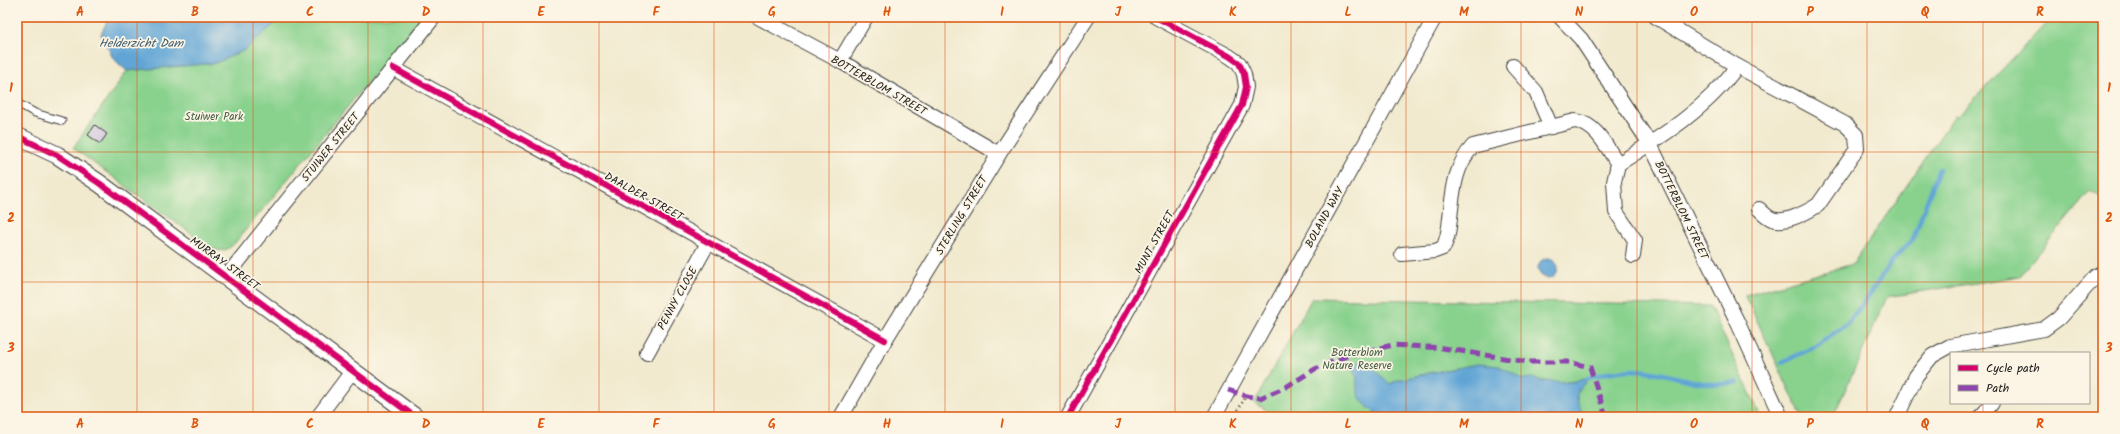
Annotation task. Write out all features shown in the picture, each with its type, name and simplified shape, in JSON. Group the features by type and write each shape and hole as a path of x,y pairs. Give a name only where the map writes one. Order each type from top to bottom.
{"street":[{"name":"STUIWER STREET","path":"226,277 434,17"},
{"name":"BOTTERBLOM STREET","path":"758,17 840,62 999,154"},
{"path":"840,62 866,17"},
{"name":"STERLING STREET","path":"841,417 885,340 999,154 1088,17"},
{"name":"MUNT STREET","path":"1068,417 1242,105 1246,87 1244,74 1239,63 1229,56 1156,17"},
{"name":"BOLAND WAY","path":"1214,417 1435,17"},
{"name":"BOTTERBLOM STREET","path":"1560,17 1581,40 1650,144 1737,321 1781,417"},
{"path":"1656,17 1737,66 1845,124 1852,130 1858,141 1857,149 1854,155 1825,197 1809,211 1780,220 1772,219 1759,209"},
{"path":"1513,66 1536,92 1551,127"},
{"path":"1633,256 1635,240 1616,212 1614,182 1618,164 1682,122 1718,90 1737,66"},
{"name":"DAALDER STREET","path":"393,68 885,340"},
{"path":"1402,254 1435,251 1443,248 1448,233 1455,176 1465,155 1473,146 1551,127 1575,122 1583,122 1593,128 1618,164"},
{"name":"MURRAY STREET","path":"17,136 57,155 74,166 415,417"},
{"name":"PENNY CLOSE","path":"647,353 708,243"},
{"path":"1897,417 1916,376 1932,356 1950,346 2044,329 2059,318 2096,276 2103,272"},
{"path":"318,417 353,370"},
{"path":"1980,417 1991,404"}],"lane":[{"path":"17,103 35,113 62,121"}],"path":[{"path":"1234,417 1246,396"}],"green space":[{"name":"Stuiwer Park","path":"109,17 422,17 234,244 227,249 220,250 213,249 73,148 127,71 113,58 101,34"},
{"path":"2052,17 2103,17 2103,198 2090,191 2020,276 1887,297 1833,417 1802,417 1745,295 1853,264 1955,115 1958,116"},
{"name":"Botterblom Nature Reserve","path":"1312,298 1710,306 1761,417 1279,417 1254,403"}],"water":[{"name":"Helderzicht Dam","path":"109,17 282,17 245,50 216,63 127,71 113,58 101,34"},
{"path":"1544,258 1552,258 1558,264 1558,272 1552,278 1544,278 1538,272 1538,264"},
{"path":"1363,359 1390,384 1398,380 1478,364 1499,366 1523,379 1532,378 1543,381 1570,382 1586,379 1587,381 1577,394 1579,406 1585,417 1382,417 1362,401 1357,391 1357,377 1354,373 1354,367"}],"building":[{"path":"95,125 107,134 100,144 88,135"}],"waterway":[{"path":"1782,362 1815,347 1847,324 1868,297 1892,261 1913,239 1939,169"},
{"path":"1586,379 1610,372 1635,370 1648,371 1712,384 1738,382"}],"marked path":[{"path":"1228,390 1246,396 1260,398 1286,387 1315,369 1349,355 1393,345 1443,348 1528,362 1568,362 1590,367 1606,417"}],"cycle path":[{"path":"1068,417 1242,105 1246,87 1244,74 1239,63 1229,56 1156,17"},
{"path":"393,68 885,340"},
{"path":"17,136 57,155 99,183 415,417"}]}
